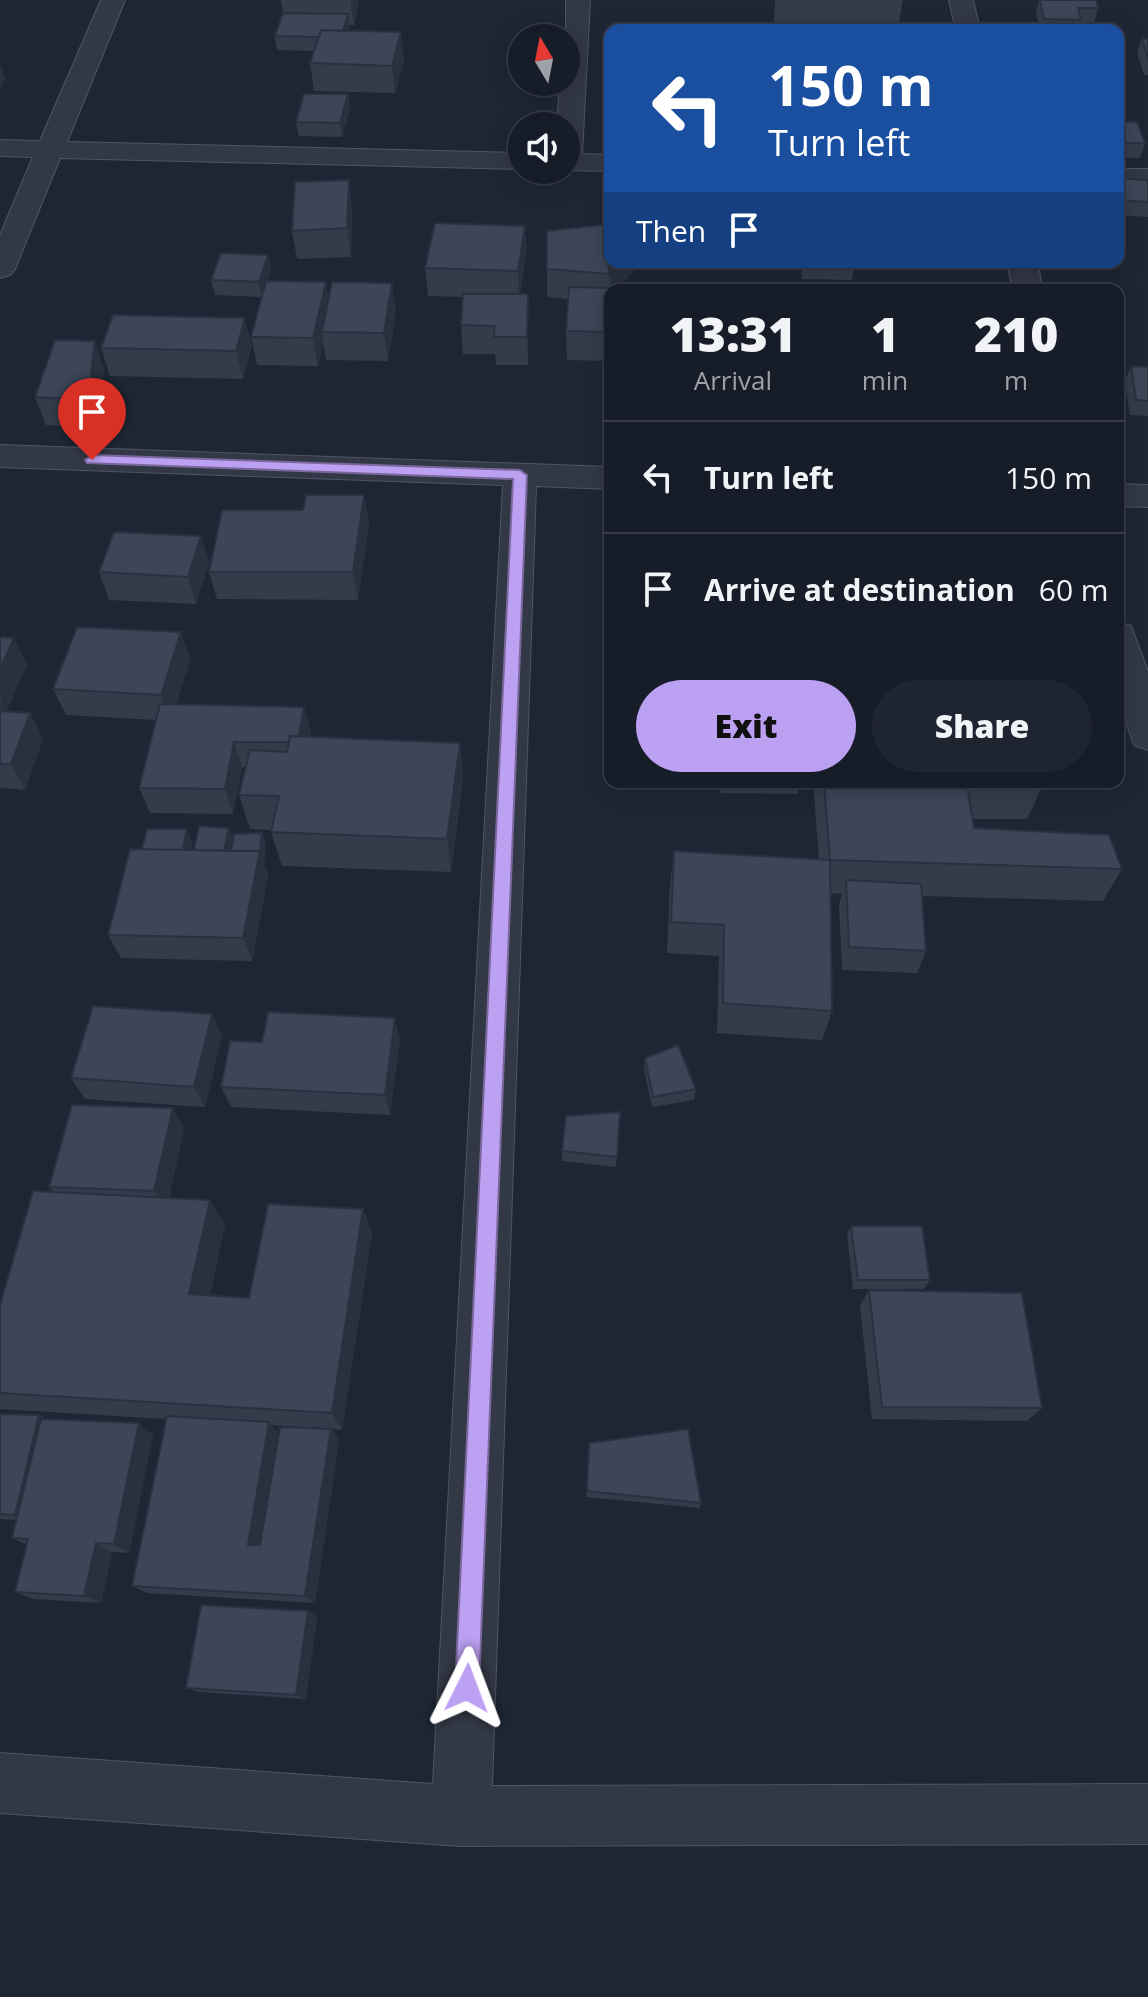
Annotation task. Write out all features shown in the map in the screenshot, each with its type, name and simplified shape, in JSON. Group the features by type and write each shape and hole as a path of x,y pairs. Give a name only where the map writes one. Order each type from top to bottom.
{"street":[{"path":"0,269 113,0"},
{"path":"570,112 578,0"},
{"path":"961,0 967,24"},
{"path":"0,148 508,161"},
{"path":"580,162 604,163"},
{"path":"1124,177 1148,177"},
{"path":"0,456 604,478"},
{"path":"461,1816 520,475"},
{"path":"1124,495 1148,496"},
{"path":"1124,655 1148,735"},
{"path":"0,1783 461,1816 1148,1814"}],"building":[{"path":"1040,0 1096,0 1098,8 1078,8 1081,20 1044,19"},
{"path":"283,13 348,14 343,31 321,30 319,37 275,36"},
{"path":"321,30 401,32 392,66 310,63"},
{"path":"1142,38 1148,39 1148,59"},
{"path":"304,94 348,94 340,123 296,122"},
{"path":"1124,122 1137,122 1145,143 1124,143"},
{"path":"1124,178 1148,180 1148,202 1124,200"},
{"path":"349,180 347,228 292,231 295,182"},
{"path":"435,223 525,226 518,271 425,268"},
{"path":"604,225 604,268 609,268 610,274 547,269 547,231"},
{"path":"221,253 268,255 259,282 211,280"},
{"path":"266,281 326,282 313,338 251,337"},
{"path":"332,282 392,283 384,333 322,332"},
{"path":"569,287 604,288 604,332 566,331"},
{"path":"463,294 528,294 527,337 494,337 495,326 461,325"},
{"path":"113,315 245,318 236,351 101,348"},
{"path":"55,340 95,341 88,400 35,397"},
{"path":"1131,366 1148,367 1148,401 1136,400"},
{"path":"306,495 364,495 353,572 209,572 222,510 303,510"},
{"path":"114,532 201,536 188,577 99,572"},
{"path":"77,627 181,632 161,695 53,689"},
{"path":"0,637 14,638 0,669"},
{"path":"160,704 304,707 299,736 290,736 289,742 234,742 225,789 139,788"},
{"path":"0,711 30,713 11,764 0,764"},
{"path":"290,736 460,743 447,839 271,832 279,796 239,795 250,750 287,752"},
{"path":"824,788 967,788 974,828 1109,835 1122,869 830,860"},
{"path":"199,826 229,828 224,851 194,850"},
{"path":"147,829 187,829 183,850 142,849"},
{"path":"262,833 260,851 231,851 234,834"},
{"path":"130,849 260,851 243,938 108,935"},
{"path":"674,851 830,860 832,1011 723,1003 724,925 671,922"},
{"path":"846,880 921,884 926,951 849,947"},
{"path":"93,1006 212,1014 194,1087 71,1078"},
{"path":"268,1012 395,1018 385,1095 221,1087 230,1041 262,1042"},
{"path":"678,1045 696,1089 653,1097 645,1058"},
{"path":"72,1105 173,1108 154,1191 49,1187"},
{"path":"620,1112 617,1157 562,1151 566,1116"},
{"path":"33,1191 210,1200 189,1294 249,1298 268,1204 363,1209 332,1413 0,1393 0,1305"},
{"path":"851,1226 922,1226 930,1280 858,1280"},
{"path":"869,1290 1022,1293 1042,1408 882,1407"},
{"path":"0,1414 39,1415 15,1515 0,1514"},
{"path":"167,1416 269,1422 248,1545 260,1545 280,1427 331,1429 305,1596 132,1586"},
{"path":"41,1419 139,1423 114,1544 96,1543 84,1596 15,1592 28,1539 12,1538"},
{"path":"688,1429 701,1503 587,1491 589,1443"},
{"path":"201,1605 308,1611 296,1695 186,1688"}],"route":[{"path":"92,460 520,475 467,1688"}]}
